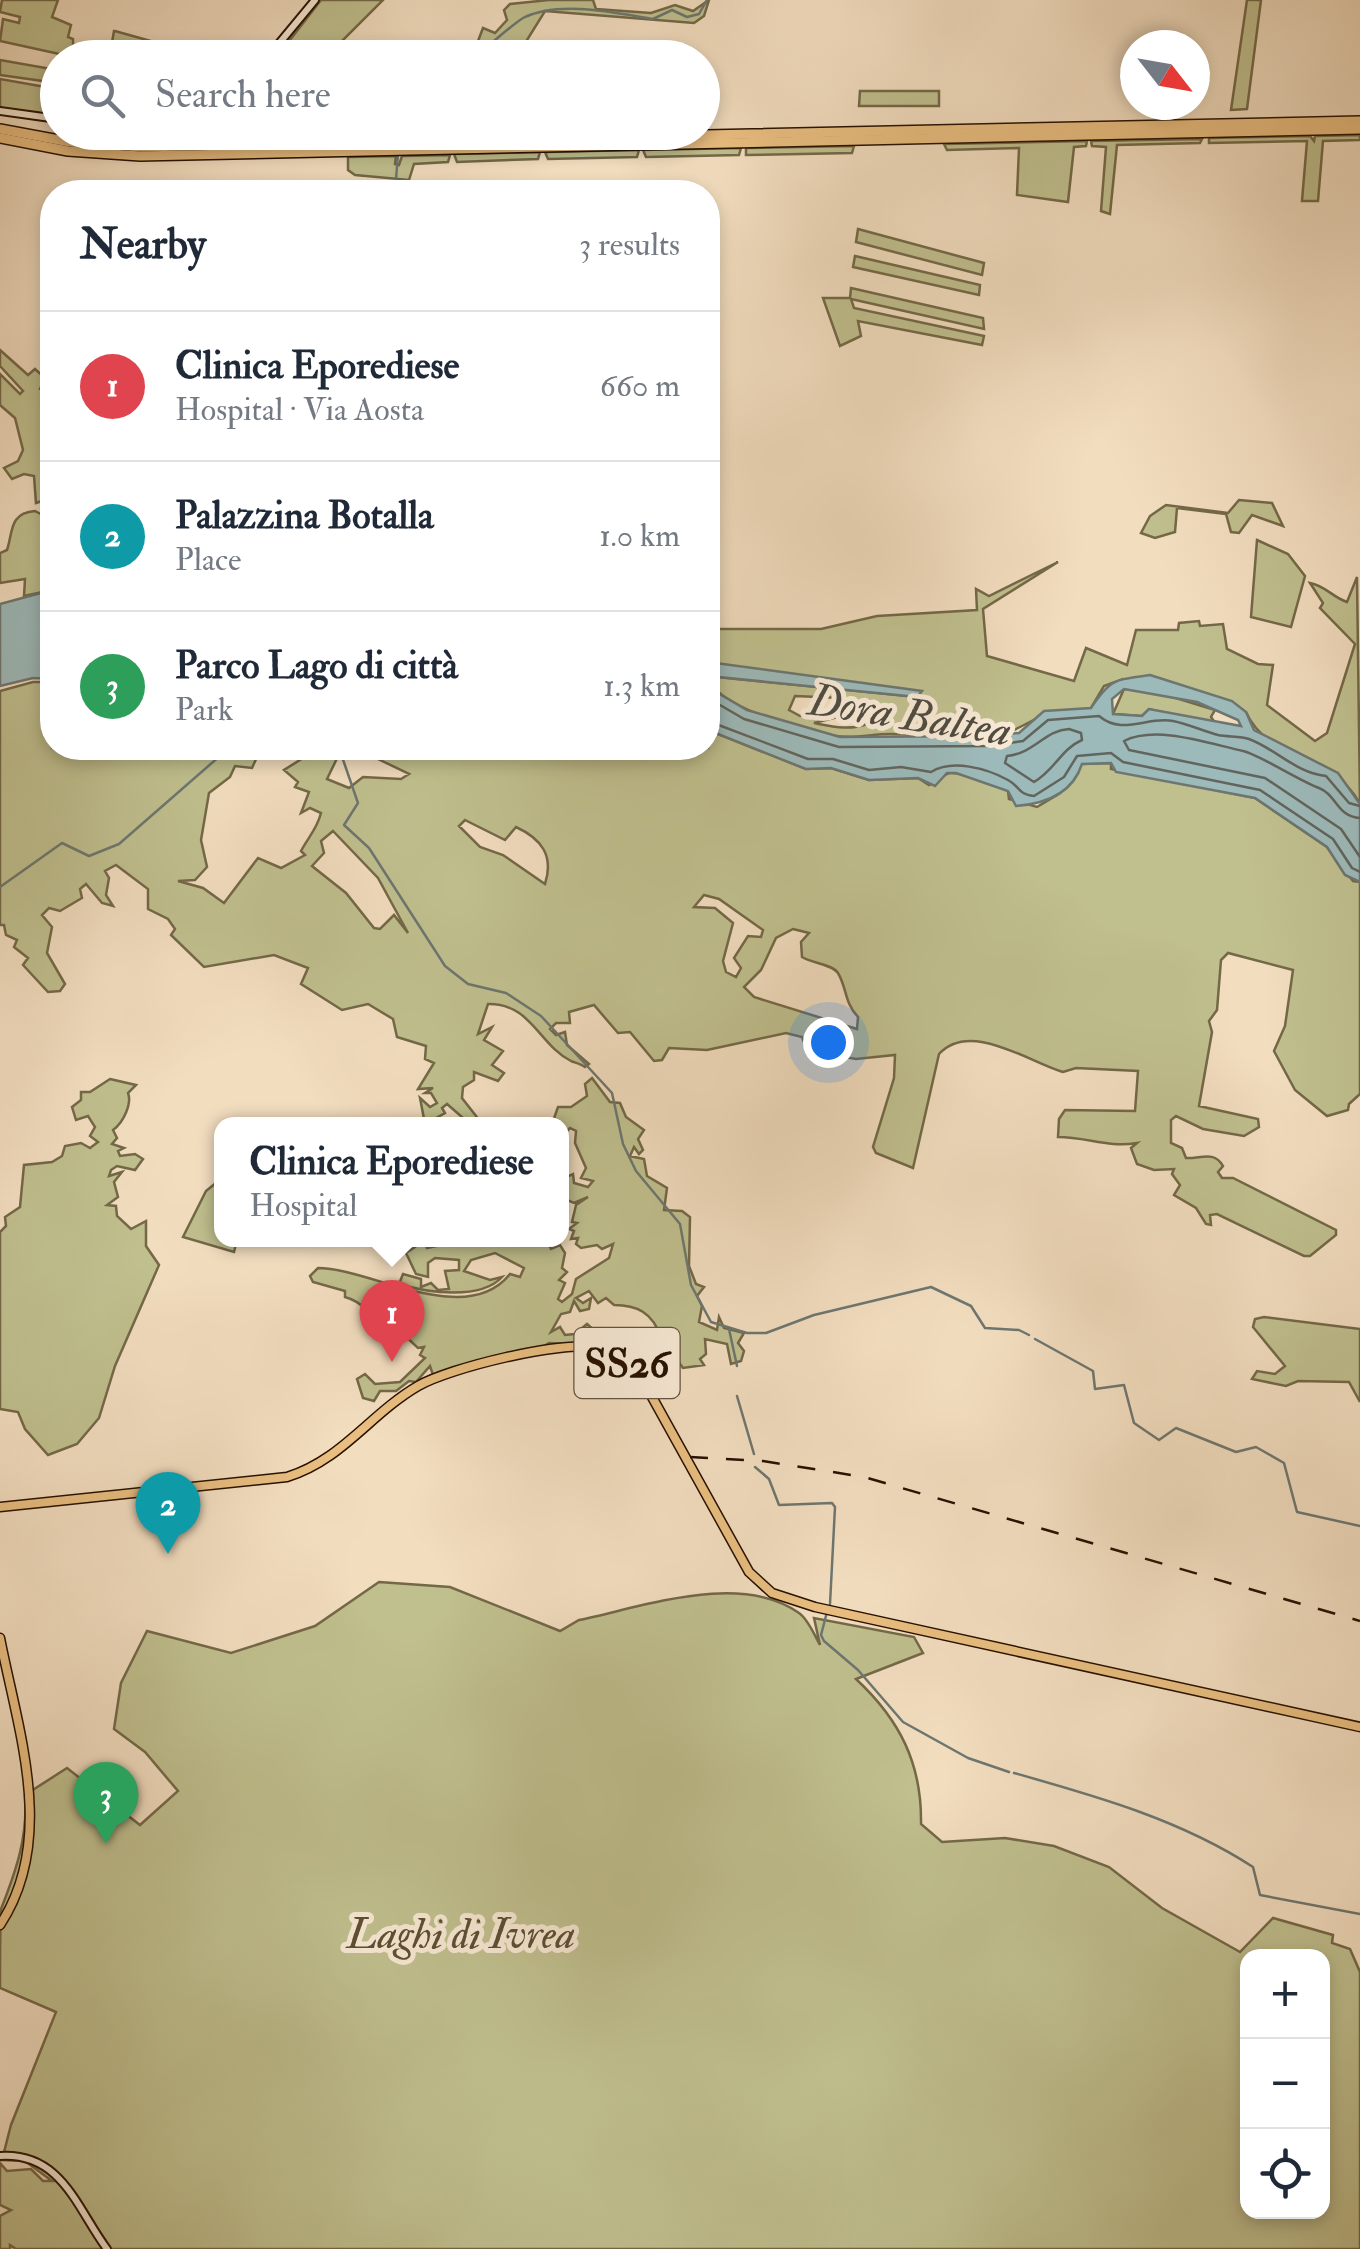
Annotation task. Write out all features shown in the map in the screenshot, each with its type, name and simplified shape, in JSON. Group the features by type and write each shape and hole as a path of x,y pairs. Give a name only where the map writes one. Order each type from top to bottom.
{"highway":[{"path":"1312,126 1360,121"},
{"path":"720,138 1204,127 1360,129"},
{"path":"0,129 40,135"},
{"path":"0,138 40,145"},
{"path":"67,150 89,154 224,154 242,150"}],"main road":[{"path":"282,40 314,0"},
{"path":"0,112 40,118"},
{"name":"SS26","path":"1,1507 287,1476 331,1458 410,1391 433,1379 560,1349 590,1347 617,1356 641,1377 754,1579 780,1597 1360,1727"},
{"path":"0,1638 32,1818 22,1883 0,1925"},
{"path":"0,2156 31,2159 66,2183 107,2249"}],"green space":[{"path":"2,0 58,0 52,17 71,25 68,37 73,40 40,40 40,50 0,41 3,19 19,23 20,17 0,12"},
{"path":"321,0 383,0 343,40 290,40"},
{"path":"593,0 596,9 651,13 675,5 693,11 709,0 704,16 694,23 545,11 527,40 478,40 483,28 495,33 507,20 504,10 510,4"},
{"path":"1247,0 1261,0 1247,109 1231,110"},
{"path":"114,31 147,40 112,40"},
{"path":"0,60 40,67 40,81 0,75"},
{"path":"0,79 40,86 40,114 0,108"},
{"path":"860,91 939,91 939,106 859,106"},
{"path":"1360,135 1360,140 1323,141 1318,201 1302,201 1307,141 1209,143 1209,138 1310,136 1314,141 1315,136"},
{"path":"1202,139 1200,143 1117,145 1110,214 1101,211 1106,147 1092,146 1091,141"},
{"path":"1087,141 1086,146 1074,147 1068,202 1017,195 1019,148 947,150 944,144"},
{"path":"854,146 852,153 746,155 746,148"},
{"path":"741,148 739,155 646,157 643,150 720,150"},
{"path":"639,150 637,157 548,159 545,152"},
{"path":"540,152 538,159 457,162 454,154"},
{"path":"450,155 448,162 414,164 409,180 355,175 348,170 348,157 396,156 395,164 399,165 402,156"},
{"path":"858,229 984,263 982,275 856,242"},
{"path":"855,256 980,285 979,295 853,267"},
{"path":"851,288 983,318 984,329 851,299 854,308 984,336 982,345 858,321 861,336 840,346 823,298 850,298"},
{"path":"0,350 28,375 35,369 40,374 40,502 36,503 34,476 24,474 12,479 4,468 18,461 23,450 15,418 0,405 0,374 20,394 23,391 0,366"},
{"path":"1239,500 1272,503 1283,526 1252,515 1239,533 1231,532 1226,514 1177,508 1175,532 1155,538 1141,533 1150,516 1166,505 1228,513"},
{"path":"27,513 40,514 40,593 24,596 25,579 0,583 0,553 7,550 16,519"},
{"path":"1257,540 1288,554 1305,576 1291,627 1251,617"},
{"path":"1058,562 983,609 987,656 1074,681 1086,648 1127,665 1136,630 1178,630 1179,623 1199,621 1200,626 1223,624 1227,649 1258,664 1273,665 1267,705 1315,741 1327,733 1355,644 1320,608 1323,603 1310,583 1347,602 1357,577 1360,804 1334,776 1269,740 1246,712 1123,679 1104,686 1091,708 1047,715 1000,735 966,737 836,736 763,716 720,693 720,677 917,697 720,664 720,629 821,629 877,616 977,610 976,589 989,596","holes":["795,696 841,698 876,709 870,723 849,728 814,723 834,718 817,711 800,716 789,710"]},
{"path":"33,682 40,682 40,760 256,760 252,768 235,766 230,777 209,793 201,840 207,867 195,880 178,881 203,888 224,903 258,858 281,868 305,855 301,851 321,813 310,808 301,813 309,792 295,787 298,782 284,770 300,760 336,760 327,779 349,788 363,777 401,779 409,774 380,760 720,760 720,735 806,769 831,768 869,780 918,778 929,785 946,774 956,773 1008,791 1009,799 1037,807 1057,795 1081,764 1111,763 1111,769 1255,798 1327,847 1353,881 1360,882 1360,1094 1348,1110 1327,1116 1295,1090 1274,1051 1285,1026 1293,970 1228,953 1221,960 1217,1010 1209,1021 1212,1032 1199,1106 1258,1119 1259,1127 1244,1136 1203,1129 1176,1116 1171,1120 1171,1143 1182,1148 1186,1158 1215,1158 1223,1166 1218,1172 1222,1178 1233,1178 1336,1230 1336,1235 1310,1256 1304,1256 1217,1214 1210,1215 1211,1225 1206,1224 1196,1208 1174,1195 1180,1185 1172,1174 1174,1169 1154,1170 1137,1164 1131,1148 1137,1143 1058,1137 1059,1119 1065,1110 1135,1111 1138,1071 1076,1068 1063,1072 1000,1046 967,1041 952,1045 939,1054 913,1168 876,1153 873,1147 894,1078 895,1055 856,1059 807,1051 802,1037 786,1033 707,1050 669,1048 662,1060 654,1061 630,1032 618,1033 594,1005 569,1012 570,1023 556,1023 550,1029 556,1035 565,1032 567,1045 589,1064 585,1067 560,1054 515,1010 488,1004 478,1034 492,1027 484,1040 503,1051 492,1065 504,1073 498,1081 474,1072 474,1080 463,1087 462,1098 477,1117 462,1117 447,1104 442,1108 445,1113 424,1117 420,1098 430,1107 437,1103 431,1093 425,1093 433,1088 418,1089 434,1063 425,1059 426,1046 397,1037 393,1019 368,1004 342,1010 301,984 308,968 274,955 204,967 171,935 175,929 168,919 148,909 148,889 116,865 105,871 109,878 106,895 113,906 102,903 86,884 80,889 82,898 60,911 49,908 42,915 52,927 47,953 65,984 60,991 48,992 23,965 28,958 14,947 17,940 6,935 4,925 0,925 0,691","holes":["465,820 505,840 516,827 539,843 547,857 545,884 503,855 480,847 459,826","333,831 378,878 408,933 394,915 380,929 374,928 346,893 312,866 324,853 321,841","704,895 719,899 763,930 761,937 748,936 734,958 741,968 736,977 726,972 723,961 733,923 715,908 694,907","793,929 809,933 801,942 802,957 838,973 858,1017 857,1029 754,997 744,987 761,970 776,938"]},
{"path":"1124,689 1153,691 1215,710 1211,717 1216,724 1149,709 1142,716 1113,714"},
{"path":"592,1078 610,1102 620,1103 626,1117 644,1130 638,1139 643,1150 639,1154 634,1147 630,1156 644,1159 647,1176 667,1188 664,1210 682,1211 690,1217 689,1266 696,1284 704,1287 697,1296 702,1306 699,1322 717,1330 719,1317 724,1328 744,1333 738,1343 744,1351 741,1361 731,1364 727,1344 705,1339 706,1354 700,1359 704,1365 683,1368 675,1357 675,1338 661,1338 648,1316 636,1309 614,1305 606,1298 598,1303 589,1291 576,1298 583,1303 591,1298 589,1309 580,1311 574,1301 570,1312 561,1314 551,1332 560,1327 565,1335 575,1334 587,1324 594,1330 584,1336 595,1334 599,1345 549,1343 536,1351 433,1375 430,1366 416,1382 409,1381 396,1391 380,1391 374,1401 363,1398 357,1379 365,1374 375,1384 400,1382 425,1358 420,1355 424,1347 418,1348 402,1333 390,1340 379,1335 367,1311 345,1297 345,1291 313,1282 310,1276 318,1268 417,1292 469,1296 491,1290 510,1274 520,1277 524,1268 495,1253 471,1260 464,1271 490,1280 502,1277 493,1284 468,1292 439,1292 399,1284 403,1274 421,1279 421,1287 431,1283 438,1290 449,1289 445,1271 459,1270 459,1260 435,1258 428,1263 428,1277 416,1274 406,1253 415,1247 561,1247 565,1253 562,1268 567,1272 559,1280 565,1283 558,1299 562,1302 572,1294 576,1279 609,1258 613,1244 602,1249 597,1245 581,1248 576,1244 578,1238 571,1239 574,1231 569,1229 577,1223 572,1222 576,1205 588,1197 574,1203 569,1201 569,1176 573,1174 574,1183 588,1187 593,1181 581,1178 586,1168 575,1143 576,1131 569,1129 569,1117 554,1117 558,1107 571,1107 587,1096 585,1084"},
{"path":"110,1079 136,1085 128,1093 128,1107 113,1130 117,1138 112,1144 124,1148 118,1151 120,1156 135,1154 143,1159 135,1170 117,1166 111,1170 109,1176 122,1172 114,1182 118,1197 107,1205 116,1206 117,1216 131,1229 146,1221 146,1246 159,1265 115,1366 99,1418 77,1444 48,1455 25,1429 18,1412 0,1409 0,1232 6,1226 5,1217 20,1207 24,1165 52,1162 62,1156 65,1146 81,1143 90,1148 98,1142 90,1136 95,1127 88,1116 76,1120 72,1107 81,1100 81,1092 90,1092"},
{"path":"214,1184 214,1246 183,1237 206,1191"},
{"path":"1255,1319 1360,1329 1360,1402 1349,1382 1298,1381 1286,1386 1252,1379 1257,1371 1275,1374 1285,1366 1253,1327"},
{"name":"Laghi di Ivrea","path":"379,1582 450,1587 560,1631 579,1620 720,1593 775,1601 799,1613 820,1645 814,1618 914,1637 923,1653 856,1679 885,1711 905,1744 917,1782 921,1824 942,1842 1005,1838 1054,1846 1109,1867 1162,1908 1240,1952 1240,2219 1330,2219 1330,1949 1243,1949 1273,1918 1333,1935 1332,1943 1350,1949 1360,1972 1360,2249 16,2249 10,2245 10,2249 0,2249 0,2216 11,2210 0,2205 0,2163 7,2171 31,2169 43,2181 52,2181 25,2161 2,2160 11,2125 56,2012 0,1988 1,1909 20,1853 25,1795 67,1768 140,1825 178,1791 145,1752 114,1729 121,1683 147,1631 231,1653 315,1626"}],"water":[{"path":"40,593 40,678 0,686 0,604"},
{"path":"720,664 922,691 917,697 720,677"},
{"path":"1150,675 1232,701 1246,712 1254,730 1338,773 1360,804 1360,882 1345,875 1327,847 1255,798 1116,772 1111,763 1082,764 1071,783 1056,796 1016,806 1008,791 956,773 947,773 935,786 918,778 869,780 831,768 806,769 720,735 720,694 747,710 840,737 988,736 1019,733 1044,711 1091,708 1109,686","holes":["1124,689 1197,702 1238,720 1241,726 1149,709 1142,716 1113,714 1112,699"]}],"waterway":[{"path":"495,40 523,18 537,13 570,9 653,19 672,10 687,17 699,14 707,0"},
{"path":"396,180 398,154"},
{"path":"0,887 62,843 89,856 119,844 215,760"},
{"path":"343,760 358,803 344,825 369,848 445,966 468,984 506,993 541,1016 612,1093 623,1144 636,1171 680,1224 691,1285 711,1322 747,1333 766,1333 814,1315 931,1287 971,1306 985,1328 1019,1330 1029,1335"},
{"path":"729,1329 737,1366"},
{"path":"1035,1339 1093,1371 1095,1389 1124,1385 1134,1423 1159,1440 1176,1428 1236,1452 1256,1447 1284,1463 1297,1512 1360,1526"},
{"path":"737,1396 754,1454"},
{"path":"755,1467 769,1479 779,1505 832,1503 835,1507 830,1604"},
{"path":"827,1612 821,1635 824,1641 858,1670 903,1722 968,1758 1009,1772"},
{"path":"1014,1773 1107,1800 1197,1836 1253,1867 1260,1895 1360,1914"}],"railway":[{"path":"690,1457 763,1461 864,1477 1360,1621"}],"place":[{"name":"Clinica Eporediese","path":"392,1362"},
{"name":"Palazzina Botalla","path":"168,1554"},
{"name":"Parco Lago di città","path":"106,1844"}],"water label":[{"name":"Dora Baltea","path":"910,714"}]}
